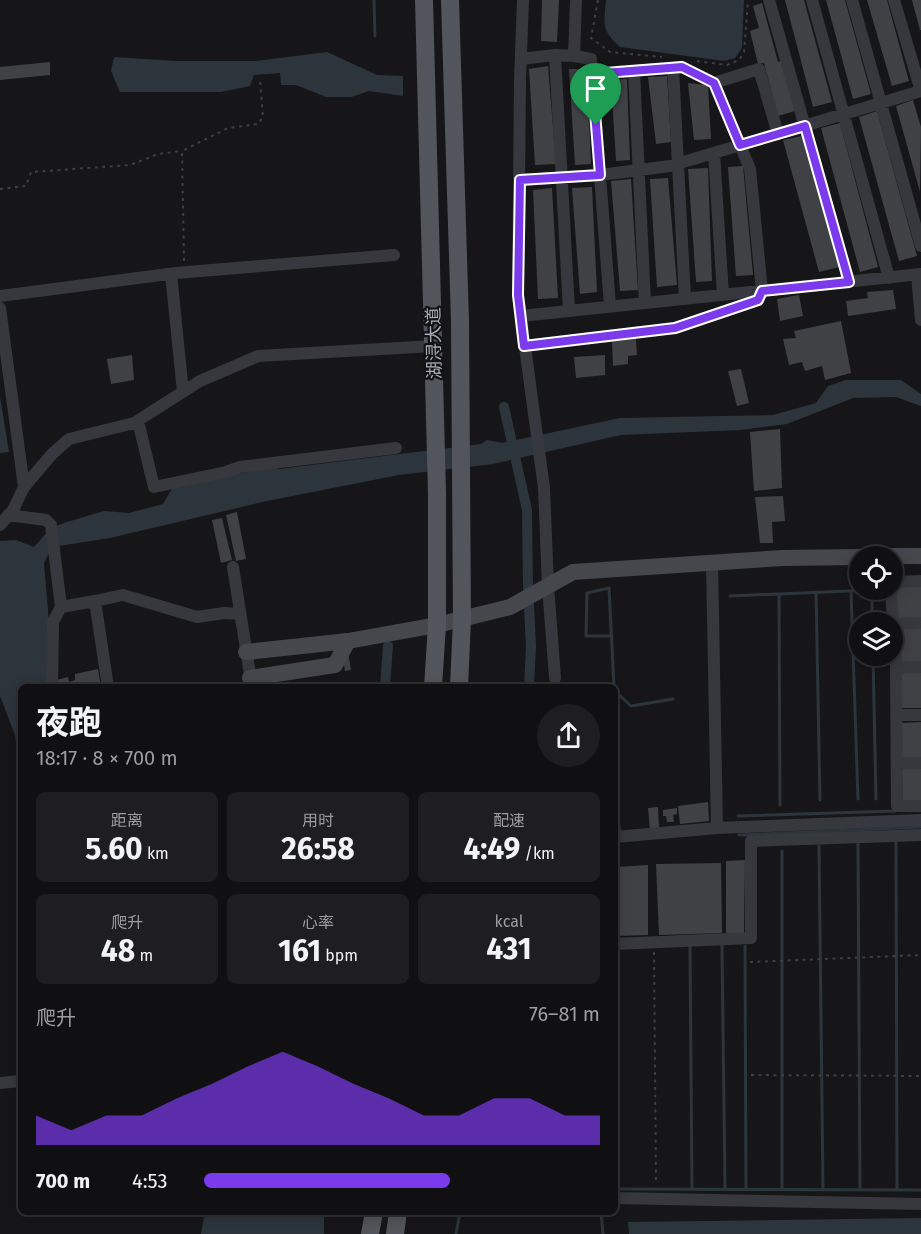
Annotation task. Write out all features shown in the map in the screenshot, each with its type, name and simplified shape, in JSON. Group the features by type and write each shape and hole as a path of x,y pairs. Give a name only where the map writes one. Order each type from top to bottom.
{"main road":[{"name":"湖浔大道","path":"424,0 437,493 433,684"},
{"name":"湖浔大道","path":"450,0 460,321 462,619 459,684"},
{"path":"369,1234 373,1215"},
{"path":"395,1234 398,1215"}],"street":[{"path":"523,0 518,295 544,488 555,678"},
{"path":"574,56 576,0"},
{"path":"770,0 849,282"},
{"path":"812,0 889,278"},
{"path":"852,0 921,246"},
{"path":"520,180 600,175 678,164 921,91 894,0"},
{"path":"521,59 555,55 591,59 610,306"},
{"path":"555,55 569,311"},
{"path":"524,346 675,328 758,300 762,291 750,169 714,83 671,63 634,71 592,74"},
{"path":"671,63 684,299"},
{"path":"714,83 759,69 778,134"},
{"path":"634,71 645,303"},
{"path":"714,153 723,295"},
{"path":"0,296 184,272 394,255"},
{"path":"171,274 183,392"},
{"path":"521,316 919,274 921,320"},
{"path":"0,308 24,486"},
{"path":"4,520 24,486 52,454 69,439 138,421 200,381 258,356 434,346"},
{"path":"138,421 154,487 226,472 240,466 396,448"},
{"path":"4,520 46,520 51,525 61,607 53,622 52,684"},
{"path":"903,556 921,556"},
{"path":"246,652 348,640 462,619 510,607 573,572 782,558 849,557"},
{"path":"712,563 717,828"},
{"path":"233,567 251,682 335,666 348,640"},
{"path":"903,582 921,581"},
{"path":"61,607 123,595 197,617 240,614"},
{"path":"95,601 108,684"},
{"path":"903,624 921,623"},
{"path":"921,667 896,668 897,806 921,806"},
{"path":"897,716 921,715"},
{"path":"897,764 921,763"},
{"path":"618,837 717,828 921,820"},
{"path":"618,944 751,938 751,841 921,835"},
{"path":"0,1083 18,1081"},
{"path":"618,1197 921,1204"}],"path":[{"path":"598,0 591,38 610,52 671,63"},
{"path":"692,61 726,65 739,60 744,53 748,0"},
{"path":"0,189 26,186 31,172 130,165 158,154 182,152 228,128 258,124 262,117 260,80"},
{"path":"182,152 184,272"},
{"path":"654,942 656,1184"},
{"path":"750,962 921,956"},
{"path":"751,1075 921,1076"}],"shaded area":[{"path":"606,0 744,0 742,48 735,58 724,61 620,47 605,26"},
{"path":"327,52 377,75 403,76 403,96 369,91 351,97 326,97 296,85 281,85 280,73 254,75 250,86 221,92 120,92 111,71 114,57 175,61 256,61"},
{"path":"846,380 901,380 921,394 921,406 896,397 853,398 787,424 740,430 621,435 493,464 399,475 267,501 110,538 52,547 44,563 49,622 47,684 18,684 18,758 15,735 0,696 0,541 16,540 34,547 51,528 67,522 104,511 129,513 163,504 174,485 276,467 279,469 481,444 487,440 502,443 620,418 773,415 816,403 828,386"},
{"path":"0,397 9,452 0,453"},
{"path":"204,1215 324,1215 324,1234 201,1234"},
{"path":"921,1218 921,1234 629,1234 628,1222"}],"building":[{"path":"542,0 559,0 557,42 541,41"},
{"path":"785,0 804,0 832,102 813,107"},
{"path":"826,0 845,0 871,94 853,99"},
{"path":"867,0 887,0 909,81 892,86"},
{"path":"912,0 921,0 921,30 920,30"},
{"path":"762,3 778,62 782,60 795,111 778,116 764,63 758,64 750,31 759,28 753,6"},
{"path":"50,62 50,75 0,80 0,67"},
{"path":"548,66 556,164 535,165 529,69"},
{"path":"569,69 587,69 591,164 575,165"},
{"path":"667,76 671,142 656,144 648,77"},
{"path":"627,79 630,160 616,161 611,80"},
{"path":"688,83 708,85 711,139 694,140"},
{"path":"913,100 921,127 920,192 896,106"},
{"path":"877,111 917,256 899,261 859,117"},
{"path":"840,123 878,267 860,272 821,128"},
{"path":"802,136 840,267 819,272 783,140"},
{"path":"743,166 753,275 736,276 728,167"},
{"path":"708,168 712,281 696,282 688,169"},
{"path":"668,178 677,285 657,287 650,179"},
{"path":"631,179 638,290 620,291 611,181"},
{"path":"592,187 597,292 580,294 572,188"},
{"path":"552,188 558,298 538,299 533,190"},
{"path":"893,290 896,309 848,316 846,301 868,298 867,292"},
{"path":"799,295 803,316 780,321 777,299"},
{"path":"841,321 851,373 825,380 822,366 805,371 802,362 789,365 783,339 796,338 794,331"},
{"path":"636,339 637,355 628,356 628,364 613,366 612,341"},
{"path":"132,355 134,380 111,384 107,359"},
{"path":"605,355 605,375 576,378 574,357"},
{"path":"741,369 749,403 737,406 728,371"},
{"path":"780,429 782,488 754,491 750,432"},
{"path":"783,496 785,521 772,522 773,543 760,543 755,497"},
{"path":"237,512 246,559 236,561 226,515"},
{"path":"222,518 232,560 221,563 212,520"},
{"path":"921,584 921,620 903,621 903,612 897,612 897,600 903,600 903,585"},
{"path":"903,628 921,628 921,664 903,664"},
{"path":"348,652 351,670 345,671 342,653"},
{"path":"98,669 100,684 57,684 57,680 68,677 69,682 75,680 75,674"},
{"path":"900,672 921,672 921,708 902,708"},
{"path":"921,722 921,758 902,759 901,723"},
{"path":"921,767 921,802 903,802 902,768"},
{"path":"708,802 709,821 680,824 678,806"},
{"path":"658,807 659,829 650,830 648,808"},
{"path":"677,808 677,814 673,815 674,822 667,822 666,816 663,816 663,810"},
{"path":"618,814 621,832 618,832"},
{"path":"745,860 744,933 726,933 726,861"},
{"path":"721,863 722,933 659,935 656,864"},
{"path":"648,865 648,935 618,936 618,867"}],"waterway":[{"path":"374,0 375,36"},
{"path":"504,407 527,510 531,646 529,684"},
{"path":"609,588 611,636 586,636 587,593 609,588"},
{"path":"730,596 872,590 872,612"},
{"path":"816,592 820,800"},
{"path":"779,594 780,805"},
{"path":"851,600 858,799"},
{"path":"611,636 614,684"},
{"path":"385,684 388,646"},
{"path":"873,666 876,799"},
{"path":"618,694 631,706 673,699"},
{"path":"738,816 895,811"},
{"path":"739,835 921,827"},
{"path":"896,843 897,1190"},
{"path":"858,844 860,1190"},
{"path":"819,846 823,1190"},
{"path":"782,851 782,1189"},
{"path":"722,945 725,1189"},
{"path":"690,946 692,1189"},
{"path":"745,946 746,1189"},
{"path":"618,1189 921,1190"},
{"path":"456,1234 459,1215"},
{"path":"601,1215 603,1234"}],"route":[{"path":"682,67 714,83 740,145 805,126 849,282 762,291 758,300 675,328 524,346 518,295 520,180 600,175 596,125 592,74 682,67"}]}
